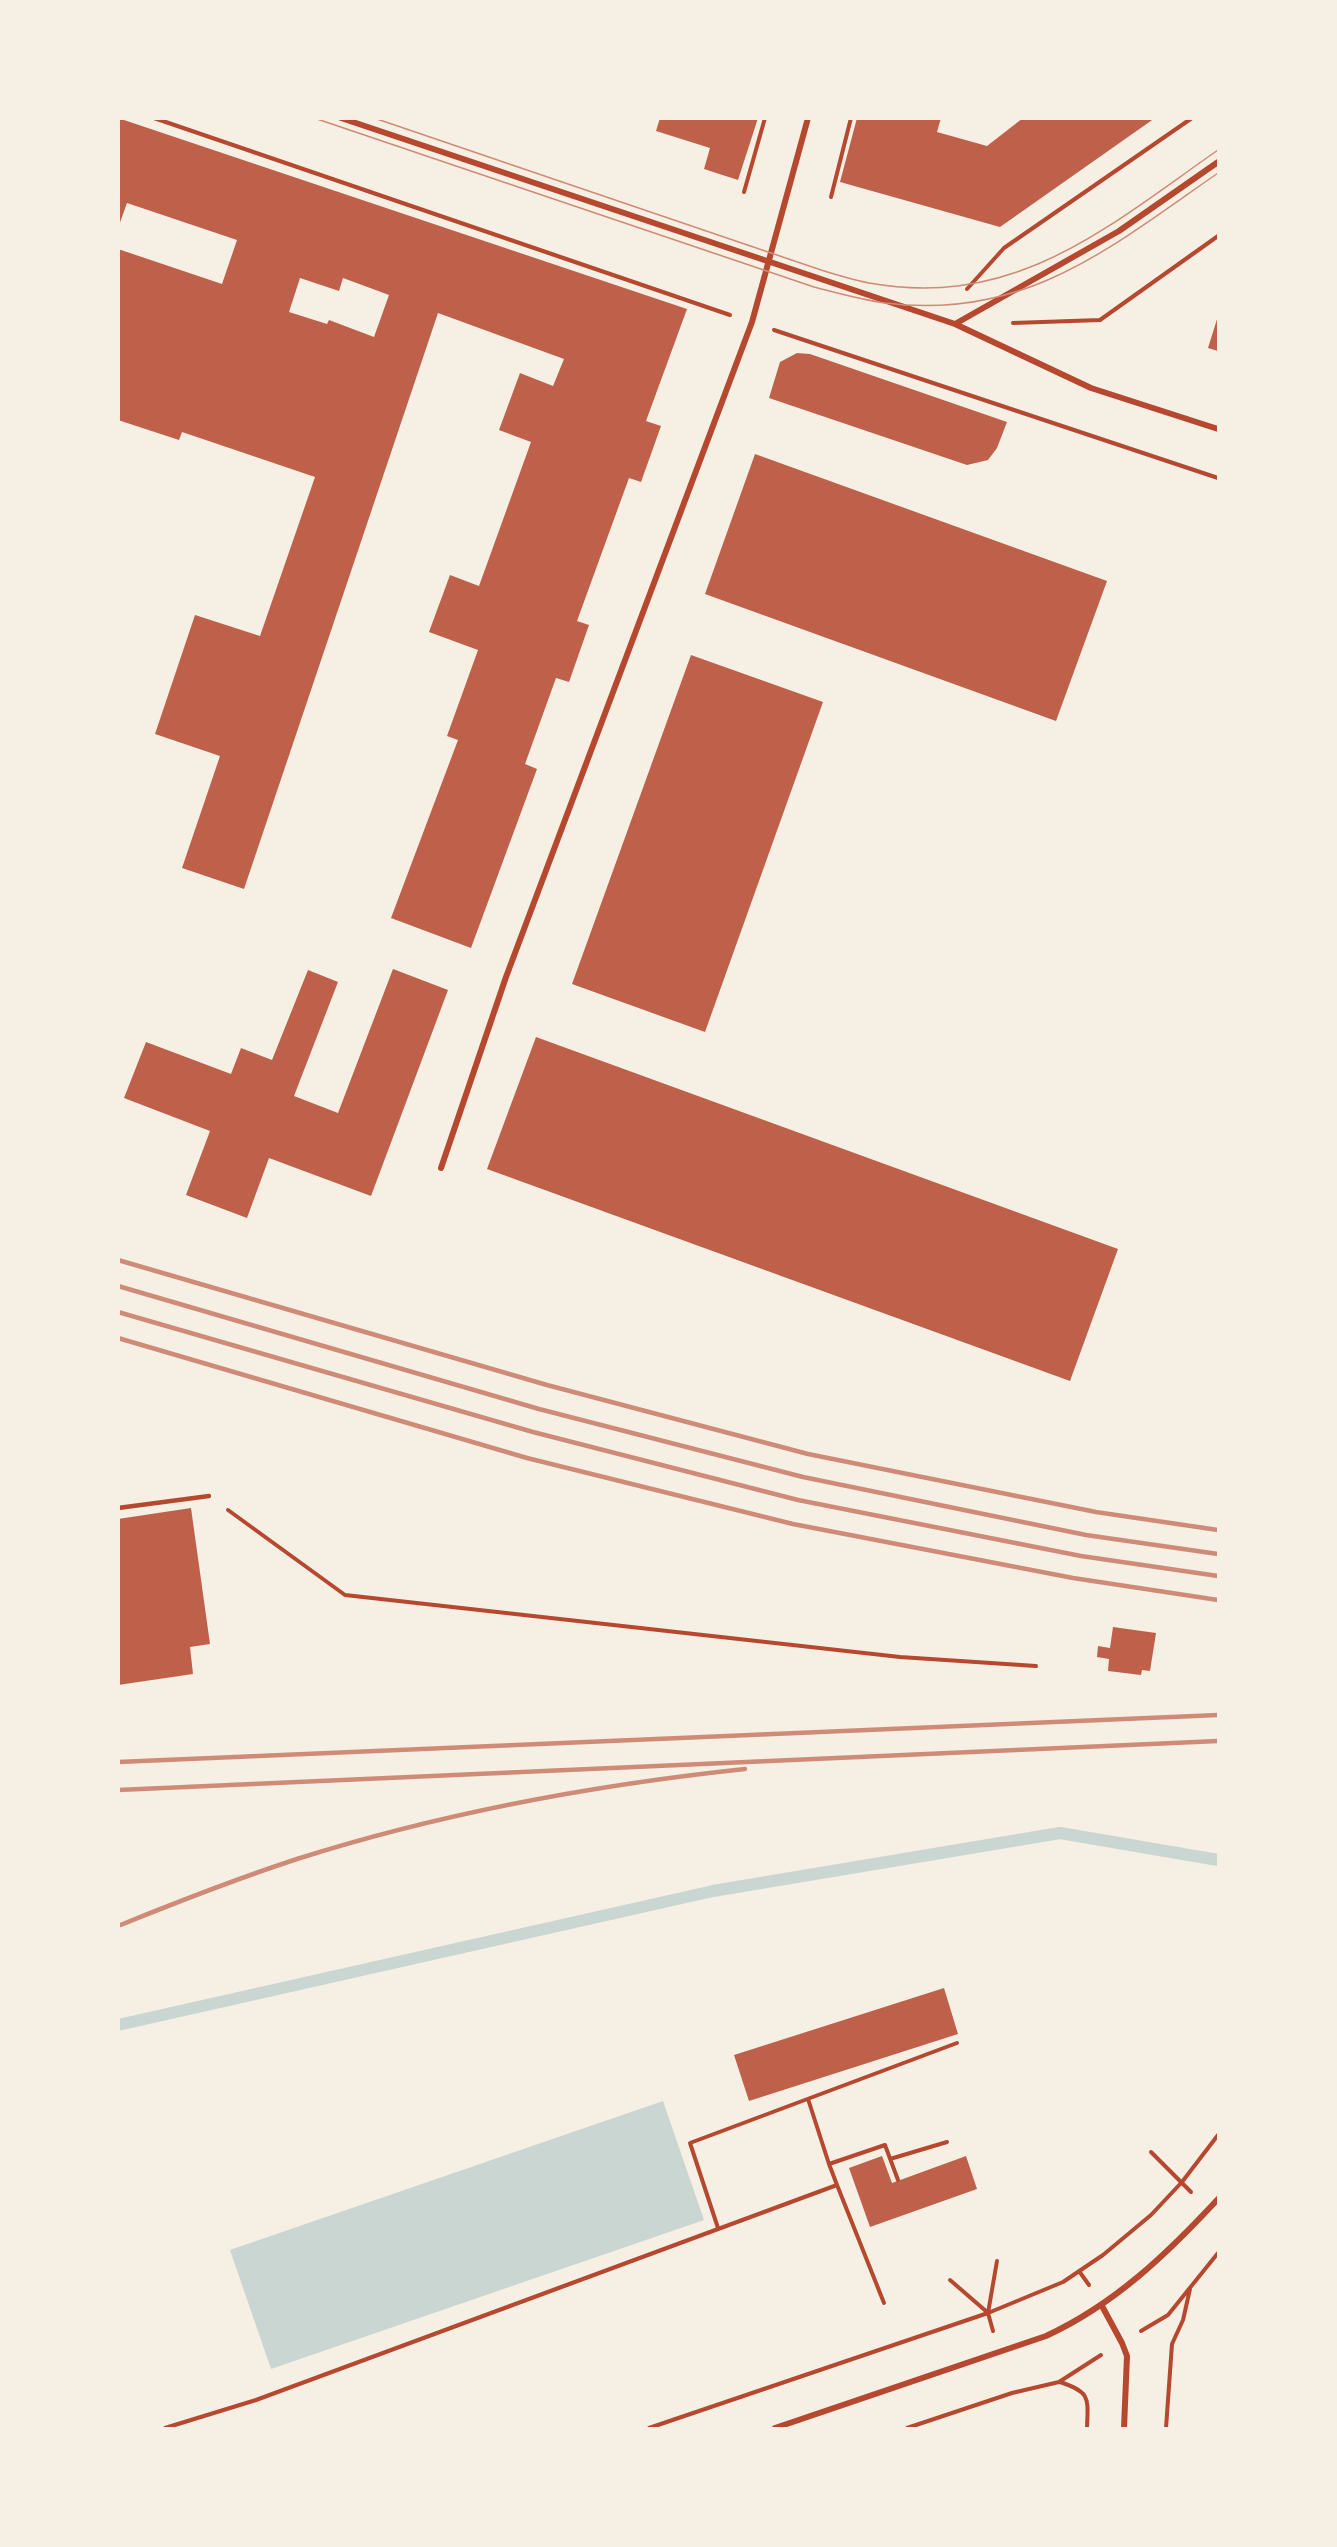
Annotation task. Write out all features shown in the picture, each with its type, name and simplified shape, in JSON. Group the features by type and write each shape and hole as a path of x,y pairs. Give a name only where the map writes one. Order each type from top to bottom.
{"street":[{"path":"340,118 956,324 1090,388 1218,429"},
{"path":"441,1168 506,977 752,322 808,118"},
{"path":"956,324 1119,231 1218,162"},
{"path":"775,2428 1046,2336 1077,2321 1102,2306 1164,2253 1218,2199"},
{"path":"1102,2306 1127,2356 1124,2428"}],"lane":[{"path":"118,1508 209,1496"}],"path":[{"path":"154,118 1218,478"},
{"path":"744,192 765,118"},
{"path":"831,196 851,118"},
{"path":"1004,248 1192,118"},
{"path":"1001,323 1100,320 1218,236"},
{"path":"209,1496 345,1595 900,1657 1036,1666"},
{"path":"718,2228 690,2144 957,2043"},
{"path":"808,2099 829,2164 884,2303"},
{"path":"649,2428 988,2313 1063,2282 1103,2255 1151,2216 1182,2182 1218,2135"},
{"path":"890,2159 946,2142"},
{"path":"829,2164 885,2145 898,2180"},
{"path":"1151,2152 1182,2182"},
{"path":"165,2428 256,2400 837,2185"},
{"path":"1168,2315 1218,2253"},
{"path":"990,2320 988,2313 997,2261"},
{"path":"950,2280 988,2313"},
{"path":"1166,2428 1172,2344 1183,2320 1191,2286"},
{"path":"907,2428 1012,2393 1059,2382 1070,2374"},
{"path":"1059,2382 1080,2388 1088,2401 1087,2428"}],"shaded area":[{"path":"663,2101 704,2220 271,2369 230,2250"}],"building":[{"path":"118,118 687,309 646,421 661,426 641,482 629,478 577,621 589,625 569,682 556,678 525,764 537,769 471,948 391,918 458,740 447,736 478,650 429,632 450,575 479,586 531,442 499,430 520,373 553,386 564,359 438,313 244,889 182,868 220,756 155,734 195,615 260,636 315,477 182,432 179,440 118,420 118,249 222,284 237,240 127,203 118,228","holes":["300,278 339,291 343,278 389,295 374,337 329,320 327,324 289,312"]},
{"path":"660,118 758,118 738,180 704,169 710,148 656,131"},
{"path":"857,118 941,118 937,132 987,146 1023,118 1155,118 1000,227 840,182"},
{"path":"1218,316 1218,351 1208,348"},
{"path":"797,353 810,354 1007,422 997,448 988,460 967,465 769,398 780,362"},
{"path":"755,454 1107,581 1056,721 705,594"},
{"path":"691,655 823,702 705,1032 572,984"},
{"path":"393,969 448,990 371,1196 269,1158 247,1218 186,1195 210,1131 124,1098 146,1042 231,1074 241,1048 272,1060 308,970 338,982 294,1096 338,1113"},
{"path":"536,1037 1118,1249 1070,1381 487,1169"},
{"path":"191,1508 210,1644 190,1647 193,1674 118,1685 118,1519"},
{"path":"1113,1627 1156,1633 1150,1671 1142,1670 1141,1675 1108,1671 1109,1659 1097,1657 1098,1646 1110,1648"},
{"path":"944,1988 958,2034 749,2101 734,2055"},
{"path":"882,2156 892,2183 966,2156 977,2189 870,2227 849,2168"}],"waterway":[{"path":"118,2025 713,1891 1060,1833 1218,1860"}],"tram line":[{"path":"314,118 814,287 885,303 935,306 981,301 1024,289 1064,272 1103,251 1218,173"},
{"path":"374,118 827,272 869,283 922,288 970,284 1014,273 1057,255 1137,207 1218,150"}],"railway":[{"path":"118,1260 547,1385 808,1454 1096,1512 1218,1530"},
{"path":"118,1286 539,1409 803,1477 1086,1535 1218,1554"},
{"path":"118,1312 533,1432 798,1500 1081,1556 1218,1576"},
{"path":"118,1338 527,1458 793,1524 1073,1578 1218,1600"},
{"path":"118,1762 1218,1715"},
{"path":"118,1790 1218,1741"},
{"path":"118,1926 297,1859 407,1828 575,1792 745,1769"}]}
